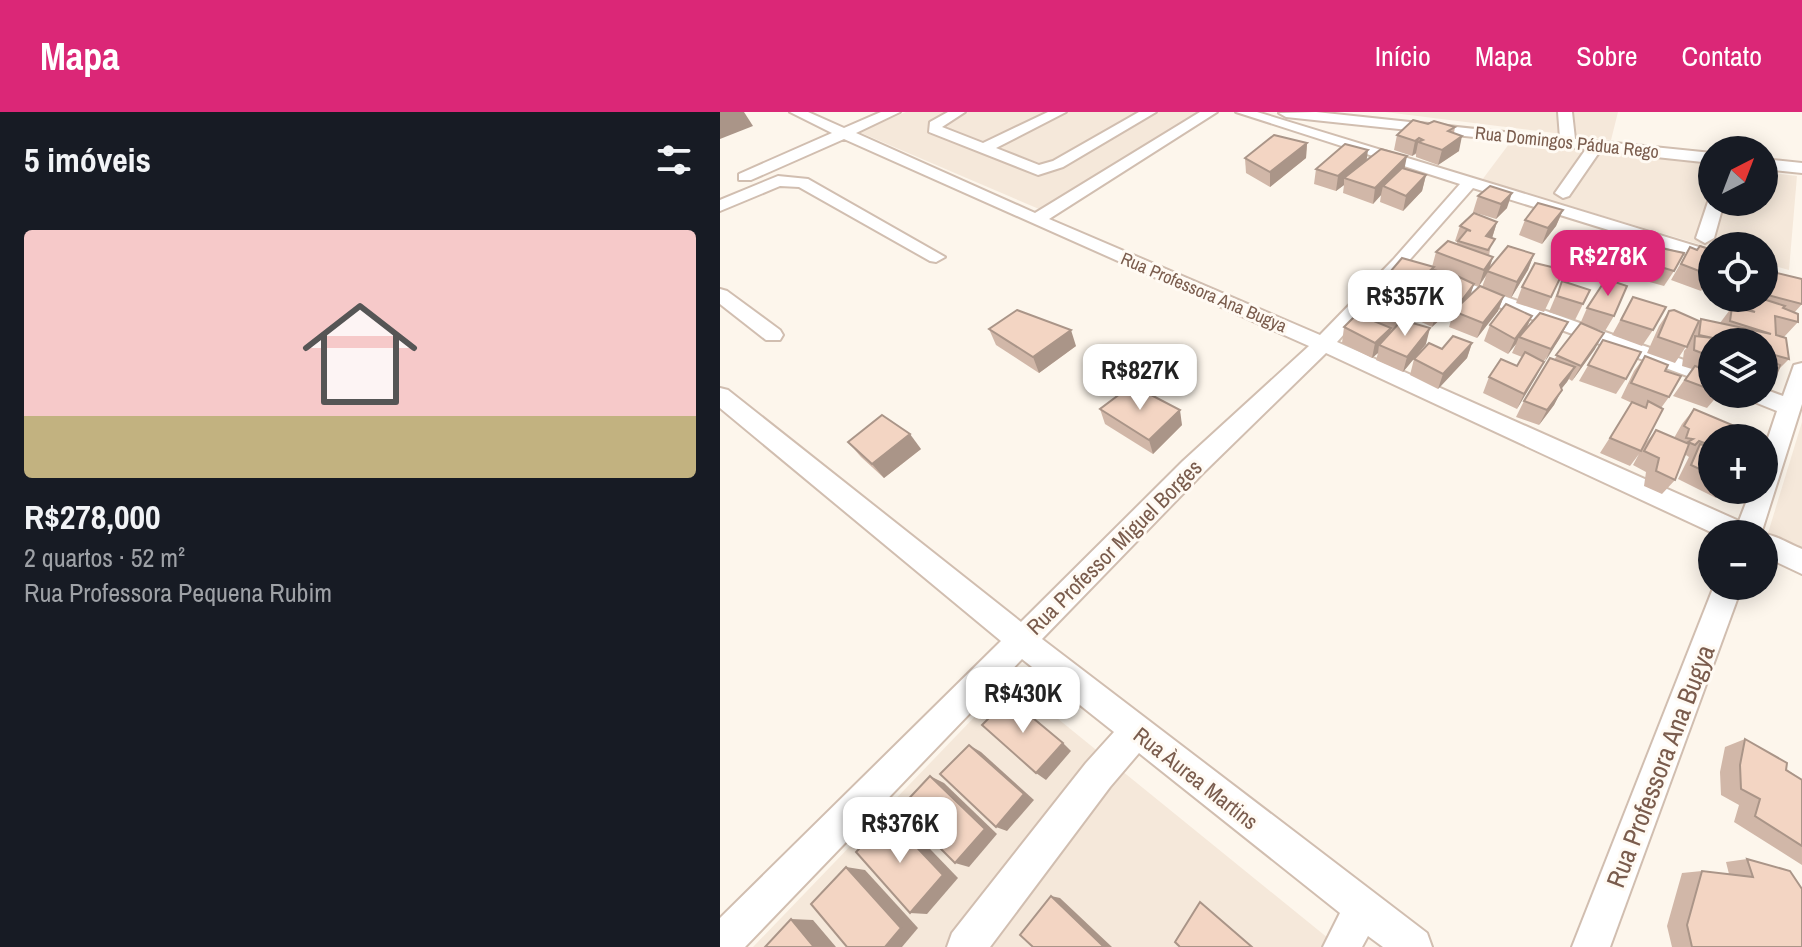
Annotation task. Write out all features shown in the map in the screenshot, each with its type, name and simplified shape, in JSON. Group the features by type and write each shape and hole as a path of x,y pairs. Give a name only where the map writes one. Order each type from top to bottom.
{"street":[{"name":"Rua Professora Ana Bugya","path":"797,112 1323,344 1710,520"},
{"path":"734,182 893,112"},
{"path":"958,112 935,125 934,129 1032,169 1048,168 1149,112"},
{"path":"983,149 1059,112"},
{"path":"1036,220 1210,112"},
{"path":"1243,112 1698,253"},
{"name":"Rua Domingos Pádua Rego","path":"1279,112 1464,125 1568,142 1698,156"},
{"path":"1565,112 1568,142"},
{"path":"1311,132 1323,116"},
{"path":"1563,193 1596,145"},
{"path":"1778,165 1802,168"},
{"path":"720,206 778,181 802,182 936,257"},
{"name":"Rua Professor Miguel Borges","path":"720,945 1192,468 1407,267 1471,181"},
{"path":"1444,280 1698,373"},
{"path":"720,295 773,335"},
{"path":"1778,443 1802,370"},
{"name":"Rua Àurea Martins","path":"720,396 1021,640 1413,947"},
{"path":"1778,403 1790,407"},
{"path":"1778,551 1802,562"},
{"name":"Rua Professora Ana Bugya","path":"1591,947 1723,600"},
{"path":"966,947 1098,775 1137,731"},
{"path":"1342,947 1362,909"}],"shaded area":[{"path":"906,112 1200,112 1039,209 859,132"},
{"path":"1385,112 1618,112 1611,140"},
{"path":"1512,140 1698,163 1698,216 1778,216 1778,174 1797,176 1789,270 1778,267 1778,232 1698,232 1698,244 1482,180"},
{"path":"1802,422 1802,548 1778,537 1778,520 1772,520"},
{"path":"1010,680 1339,947 753,947"}],"building":[{"path":"1413,120 1428,124 1434,121 1455,127 1448,131 1462,136 1442,150 1418,142 1423,140 1419,138 1415,141 1397,135"},
{"path":"1274,135 1307,143 1270,172 1245,158"},
{"path":"1345,144 1368,150 1338,176 1316,169"},
{"path":"1381,149 1407,156 1375,188 1344,178"},
{"path":"1402,168 1426,175 1406,196 1383,186"},
{"path":"1490,186 1512,193 1501,204 1478,196"},
{"path":"1538,203 1563,210 1548,228 1525,220"},
{"path":"1474,213 1497,222 1486,236 1495,239 1488,250 1458,241 1467,230 1471,231 1460,226"},
{"path":"1639,233 1655,237 1641,263 1612,253 1625,235 1637,239"},
{"path":"1593,238 1615,245 1608,262 1584,254"},
{"path":"1448,241 1493,257 1484,270 1436,252"},
{"path":"1508,246 1534,254 1517,282 1487,271"},
{"path":"1656,247 1684,253 1674,271 1644,262"},
{"path":"1690,247 1697,250 1698,271 1681,264"},
{"path":"1402,258 1434,267 1416,283 1451,298 1437,311 1416,302 1403,316 1365,302 1378,289 1410,301 1395,293 1408,279 1390,272"},
{"path":"1535,263 1564,270 1551,297 1522,287"},
{"path":"1434,270 1452,275 1439,291 1420,283"},
{"path":"1778,273 1802,279 1802,304 1778,298"},
{"path":"1455,275 1474,284 1462,300 1441,292"},
{"path":"1606,279 1627,286 1614,316 1587,308"},
{"path":"1562,281 1590,290 1583,304 1557,296"},
{"path":"1480,286 1504,296 1483,323 1453,311"},
{"path":"1633,297 1666,307 1653,330 1621,320"},
{"path":"1506,304 1532,316 1515,339 1490,325"},
{"path":"1778,304 1798,314 1798,322 1775,316 1776,328 1752,328 1730,321 1731,312 1778,312"},
{"path":"1017,310 1071,330 1033,357 989,329"},
{"path":"1674,310 1699,321 1687,347 1658,337 1669,311"},
{"path":"1540,313 1568,322 1551,349 1519,337"},
{"path":"1357,314 1391,328 1375,343 1344,327"},
{"path":"1701,319 1743,328 1700,328"},
{"path":"1402,320 1430,328 1407,357 1379,345"},
{"path":"1581,323 1604,333 1581,366 1556,355"},
{"path":"1453,336 1472,343 1443,374 1414,359 1429,343 1442,349"},
{"path":"1695,336 1698,336 1698,352 1694,350"},
{"path":"1778,336 1786,338 1789,359 1778,356"},
{"path":"1603,340 1641,352 1626,379 1588,365"},
{"path":"1525,352 1544,362 1524,394 1489,377 1501,359 1517,366"},
{"path":"1645,356 1668,365 1665,371 1681,376 1669,397 1631,383"},
{"path":"1550,358 1575,367 1560,385 1562,390 1547,410 1524,401"},
{"path":"1695,366 1698,367 1698,385 1685,380"},
{"path":"1132,385 1180,410 1149,440 1100,409"},
{"path":"1648,401 1663,409 1641,451 1610,438 1632,402 1646,408"},
{"path":"1694,409 1730,424 1698,424 1698,442 1695,445 1688,442 1693,439 1686,438 1689,429 1684,426"},
{"path":"882,415 910,434 872,464 848,442"},
{"path":"1656,430 1689,444 1675,480 1656,471 1659,458 1644,451"},
{"path":"1698,449 1698,468 1691,465"},
{"path":"1009,698 1063,743 1036,773 982,725"},
{"path":"1745,739 1787,763 1786,770 1802,780 1802,846 1755,816 1760,799 1741,789 1740,765"},
{"path":"969,745 1024,794 996,827 940,774"},
{"path":"930,776 985,829 955,863 900,808"},
{"path":"889,818 943,875 910,913 856,852"},
{"path":"1747,859 1790,871 1802,889 1802,947 1692,947 1687,925 1702,871 1753,877"},
{"path":"846,867 901,928 885,947 847,947 811,904"},
{"path":"1051,896 1104,947 1033,947 1020,935"},
{"path":"1200,902 1252,947 1180,947 1175,942"},
{"path":"791,919 814,947 765,947"}]}
